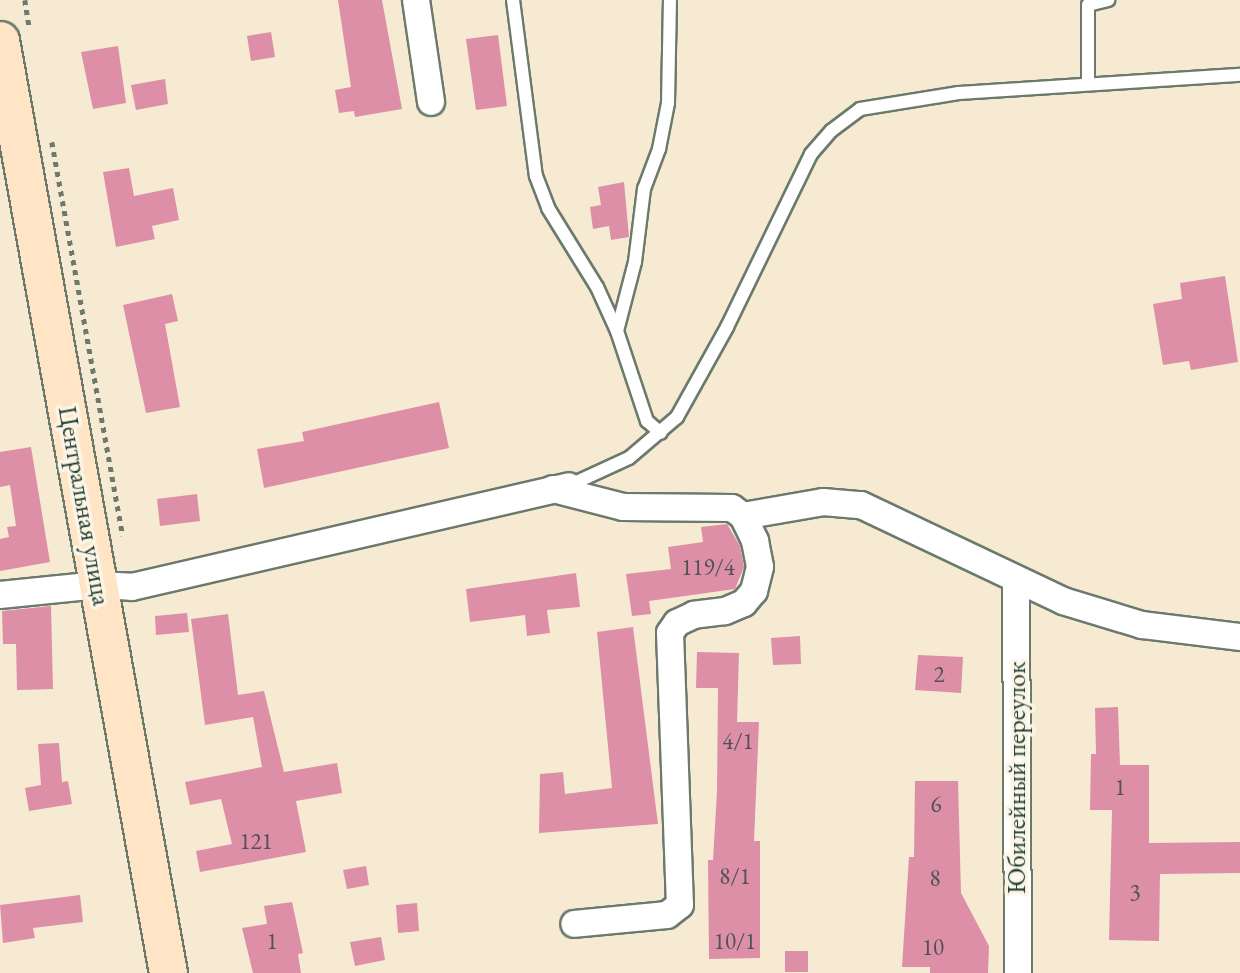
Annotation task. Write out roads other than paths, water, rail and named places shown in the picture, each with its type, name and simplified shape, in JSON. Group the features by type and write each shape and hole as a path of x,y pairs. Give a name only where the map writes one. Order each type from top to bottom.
{"street":[{"path":"416,0 431,102"},
{"name":"Центральная улица","path":"16,40 115,586 168,973"},
{"path":"0,595 115,586 561,488 609,505 732,508 743,516 755,541 760,567 754,591 744,603 725,611 694,615 677,623 670,633 680,905 667,915 573,924"},
{"path":"743,516 823,502 861,505 892,516 1016,583 1142,625 1240,637"},
{"name":"Юбилейный переулок","path":"1016,583 1018,973"}],"lane":[{"path":"513,0 536,176 548,208 597,287 617,331 647,421 661,433"},
{"path":"617,331 635,262 645,189 659,149 668,103 670,0"},
{"path":"1088,84 1088,5 1108,0"},
{"path":"561,488 629,458 677,417 702,375 795,182 831,131 860,109 895,102 1088,84 1240,75"}]}
